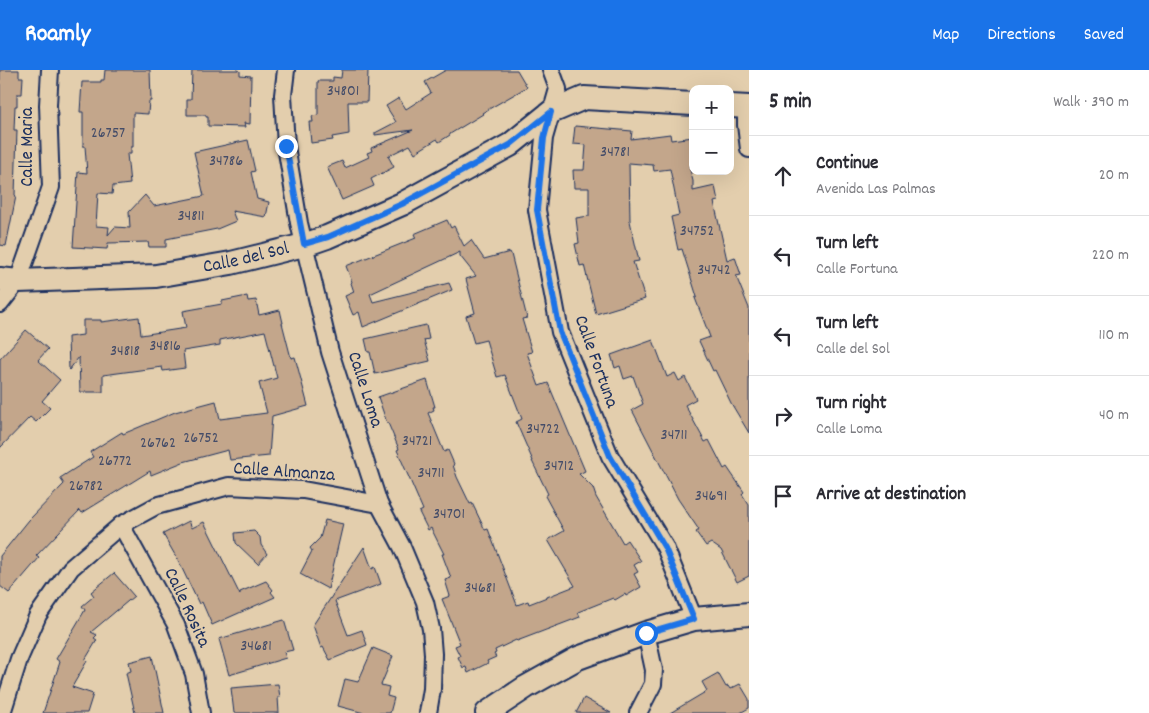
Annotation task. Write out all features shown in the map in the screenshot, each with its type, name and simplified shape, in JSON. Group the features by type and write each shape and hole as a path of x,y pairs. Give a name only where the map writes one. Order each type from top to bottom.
{"street":[{"name":"Calle Maria","path":"0,304 50,187 48,105 50,70"},
{"name":"Calle Loma","path":"286,70 283,95 286,146 304,244 330,352 379,504 402,547 425,602 431,629 433,654 432,689 428,713"},
{"name":"Calle Fortuna","path":"551,70 558,88 544,138 537,210 560,332 610,456 665,548 694,619"},
{"name":"Calle del Sol","path":"9,280 156,276 232,264 328,237 402,204 510,145 551,112 584,98 689,104"},
{"path":"742,107 749,149"},
{"name":"Calle Almanza","path":"2,713 19,659 38,615 71,568 121,525 156,506 229,486 303,490 379,504"},
{"name":"Calle Rosita","path":"121,525 176,625 194,674 201,713"},
{"path":"487,713 526,687 578,658 646,633 694,619 749,614"},
{"path":"638,713 653,684 654,670 646,633"}],"building":[{"path":"0,70 19,70 19,77 23,77 22,94 17,94 17,106 15,106 14,130 17,130 16,196 6,246 0,245"},
{"path":"105,70 150,70 151,101 149,101 148,114 133,113 133,147 131,147 131,154 127,154 130,184 113,186 112,194 98,193 96,226 109,227 108,235 115,227 130,228 129,212 145,195 154,206 204,196 194,152 248,140 255,171 251,172 257,199 269,202 266,217 232,211 236,221 217,229 166,239 166,247 149,247 148,242 108,243 107,249 73,247 78,172 87,173 85,146 83,146 83,112 80,112 82,82 101,82 101,80 104,80"},
{"path":"192,70 238,70 240,75 251,76 250,124 244,123 245,127 208,126 208,117 206,115 187,115 187,99 191,99"},
{"path":"342,70 368,70 367,102 348,102 349,134 332,137 333,140 311,143 309,122 313,122 312,116 318,115 318,81 333,81 333,77 341,78"},
{"path":"446,70 517,70 527,87 482,113 439,142 437,139 415,153 410,145 388,156 394,167 371,179 374,186 342,200 327,167 342,161 345,168 369,157 367,153 372,151 371,148 413,130 375,135 375,133 396,122 386,106 399,98 406,109 431,93 425,82"},
{"path":"575,126 632,131 631,139 670,134 671,140 689,138 689,175 691,175 693,181 693,191 715,186 718,201 714,202 727,260 735,257 741,275 736,276 749,308 749,433 731,403 715,370 713,371 699,341 710,337 695,298 697,297 682,249 678,250 671,217 679,215 670,169 654,171 653,165 629,163 630,221 639,261 633,262 645,299 596,314 584,265 580,266 575,244 579,243 576,218 589,216 589,188 574,188 573,170 584,170 586,145 573,144"},
{"path":"447,220 451,228 454,226 464,246 471,240 484,259 510,252 527,318 522,319 532,352 527,353 539,386 548,383 585,471 579,474 593,488 596,497 623,543 627,540 641,561 634,565 638,572 634,574 641,587 626,596 625,594 615,600 613,598 578,612 580,617 516,640 495,650 496,653 494,654 496,657 468,673 466,667 463,668 458,657 460,656 455,646 460,644 442,599 450,596 445,580 451,578 442,554 444,554 431,528 428,530 419,512 423,510 397,450 399,449 378,397 427,380 435,407 433,407 434,410 428,413 444,452 448,450 457,477 470,504 472,503 485,530 488,529 517,605 528,601 529,604 575,586 548,540 564,531 545,496 548,494 516,422 522,419 505,375 497,377 486,340 474,343 466,316 475,313 466,279 476,276 460,256 460,252 370,294 373,302 449,283 452,290 363,327 359,312 353,315 345,296 354,292 346,266 416,238 414,234"},
{"path":"247,296 248,301 256,300 259,315 280,310 291,358 295,357 308,406 272,416 269,456 230,460 228,450 183,462 151,475 150,471 82,513 80,510 36,556 39,558 9,593 0,586 0,556 29,520 64,484 60,478 93,457 90,452 122,432 123,434 175,412 216,401 220,419 267,413 259,383 277,378 265,331 220,340 220,345 183,351 185,368 163,371 162,367 103,375 103,392 80,392 79,357 69,370 68,337 83,335 83,320 101,320 101,322 139,317 141,335 186,328 183,311 222,304 222,301"},
{"path":"426,325 429,339 424,340 430,361 375,374 365,339"},
{"path":"26,330 48,349 38,360 60,380 42,401 50,408 36,422 30,417 0,448 0,359"},
{"path":"653,340 667,377 675,373 679,381 685,377 696,399 685,405 705,442 709,440 724,469 727,467 744,492 742,494 749,505 749,576 737,582 721,550 711,543 706,546 696,532 699,530 678,499 632,410 643,404 633,376 624,379 620,366 615,368 611,355"},
{"path":"325,520 343,524 328,589 300,574 312,551 310,548 320,538"},
{"path":"189,521 192,528 204,522 240,595 240,592 266,581 273,590 271,592 275,597 212,625 202,602 199,604 163,534"},
{"path":"254,531 260,537 261,545 267,554 258,564 236,543 235,533"},
{"path":"364,547 372,569 375,567 381,584 335,601 348,635 362,630 367,645 330,660 323,647 321,648 313,625"},
{"path":"114,573 134,596 91,632 97,635 94,638 97,640 72,687 93,694 87,713 43,713 60,662 56,659 85,610 82,606 94,596 91,592"},
{"path":"284,620 293,650 284,652 286,658 229,675 219,639"},
{"path":"373,648 393,656 381,685 389,687 387,696 394,698 390,713 364,713 338,706 345,679 358,682"},
{"path":"152,656 164,713 135,713 126,673 131,671 129,662"},
{"path":"718,673 726,687 728,686 730,689 740,684 749,699 749,708 740,713 670,713 707,691 702,682"},
{"path":"278,684 280,697 278,697 279,713 234,713 231,688"},
{"path":"584,698 611,713 576,713"}],"route":[{"path":"286,146 304,244 328,237 402,204 510,145 551,112 544,138 537,210 560,332 610,456 665,548 694,619 646,633"}]}
